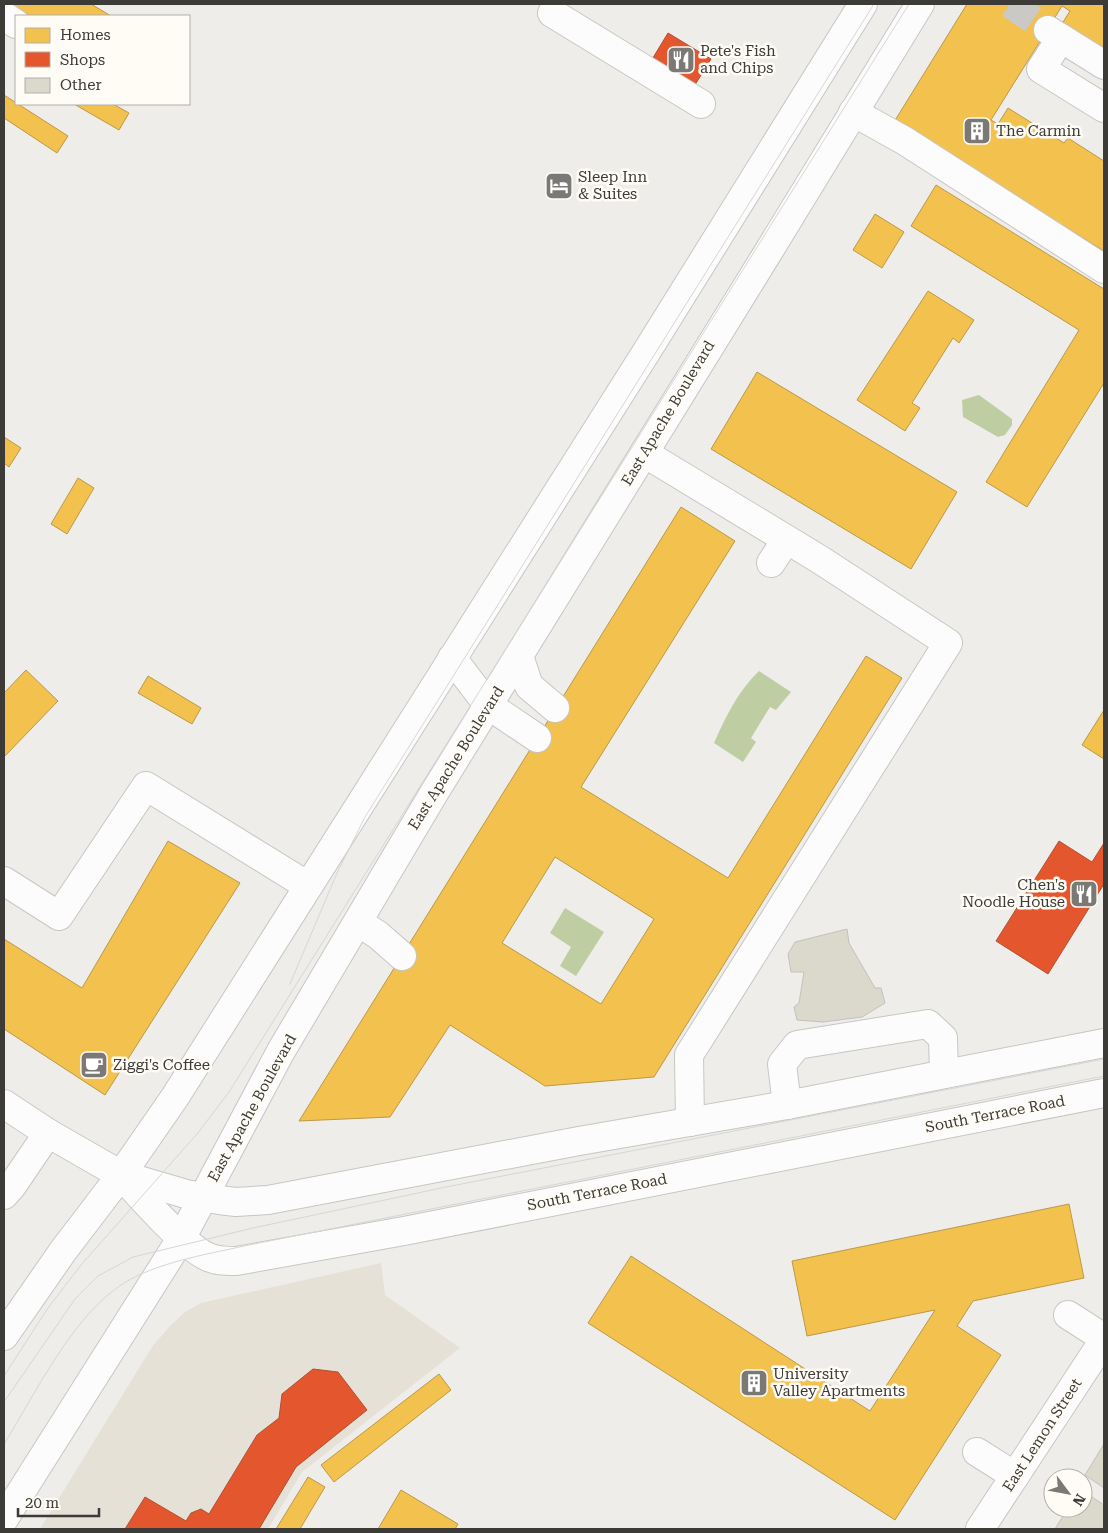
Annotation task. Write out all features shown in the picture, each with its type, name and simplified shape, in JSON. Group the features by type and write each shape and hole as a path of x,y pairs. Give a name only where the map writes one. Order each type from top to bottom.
{"main road":[{"path":"4,1336 62,1251 121,1175 175,1097 863,4"},
{"name":"East Apache Boulevard","path":"4,1519 182,1237 236,1132 281,1051 434,793 920,4"},
{"path":"552,13 701,104"},
{"path":"4,16 15,23"},
{"path":"1104,65 1054,34 1042,69 1104,108"},
{"path":"854,112 905,141 1104,270"},
{"path":"644,453 948,643 689,1055 690,1122"},
{"path":"771,563 786,540"},
{"path":"519,656 529,686 556,708"},
{"path":"452,658 488,706 537,738"},
{"path":"4,881 59,916 146,786 308,886"},
{"path":"358,922 378,935 402,956"},
{"path":"787,1105 782,1064 797,1046 928,1024 943,1038 944,1074"},
{"name":"South Terrace Road","path":"4,1104 48,1133 121,1175 203,1198 236,1202 268,1200 787,1105 1104,1043"},
{"name":"South Terrace Road","path":"121,1175 141,1198 203,1255 218,1260 236,1261 404,1231 1104,1093"},
{"path":"4,1196 48,1133"},
{"path":"1068,1315 1104,1339"},
{"name":"East Lemon Street","path":"980,1529 1104,1339"},
{"path":"977,1452 1015,1476"}],"shaded area":[{"path":"979,395 1012,419 1012,425 1005,435 998,437 963,417 962,400"},
{"path":"759,671 791,692 776,710 770,707 751,738 756,742 743,762 714,743 739,695"},
{"path":"565,908 604,932 576,976 560,966 571,947 550,933"},
{"path":"381,1263 385,1295 460,1348 302,1472 268,1529 40,1529 152,1347 185,1312 201,1303"}],"building: Homes":[{"path":"9,4 91,4 109,15 28,15"},
{"name":"The Carmin","path":"967,4 1104,4 1104,55 1060,27 1070,11 1062,6 991,120 998,124 1008,108 1064,143 1068,138 1104,161 1104,251 894,122"},
{"path":"4,95 15,102 15,105 20,105 68,136 57,153 4,118"},
{"path":"76,105 115,105 129,113 119,130"},
{"path":"936,185 1104,289 1104,383 1027,507 986,482 1079,330 911,226"},
{"path":"875,214 904,232 882,268 853,250"},
{"path":"928,291 974,320 959,343 953,338 912,403 920,408 905,431 857,400"},
{"path":"757,372 957,492 911,569 711,449"},
{"path":"4,437 21,448 9,467 4,463"},
{"path":"78,478 94,488 67,534 51,524"},
{"path":"681,507 735,541 581,787 728,878 866,656 902,678 654,1077 545,1086 450,1025 390,1117 299,1121","holes":["555,857 654,919 601,1004 502,943"]},
{"path":"26,670 58,701 4,757 4,693"},
{"path":"148,676 201,708 192,724 138,693"},
{"path":"1104,710 1104,759 1082,745"},
{"path":"168,841 240,883 105,1095 4,1029 4,939 82,988"},
{"name":"University Valley Apartments","path":"1069,1204 1084,1278 973,1301 957,1326 1001,1355 895,1520 588,1323 631,1256 870,1411 935,1310 807,1336 792,1261"},
{"path":"439,1374 451,1390 334,1482 321,1465"},
{"path":"308,1477 325,1487 300,1529 276,1529"},
{"path":"401,1490 458,1524 455,1529 378,1529"}],"building: Shops":[{"name":"Pete's Fish and Chips","path":"668,33 711,59 693,88 651,61"},
{"path":"1059,841 1092,862 1104,843 1104,884 1048,974 996,941"},
{"path":"313,1369 338,1372 367,1410 296,1467 259,1529 125,1529 145,1497 186,1521 191,1513 201,1509 209,1514 257,1435 279,1418 282,1394"}],"building: Other":[{"path":"847,929 849,943 875,988 881,988 885,1003 862,1017 823,1022 797,1020 794,1007 799,1003 804,972 791,972 788,954 795,942"},
{"path":"1104,1444 1104,1488 1093,1480 1093,1468 1089,1468"},
{"path":"1093,1498 1104,1505 1104,1529 1055,1529 1062,1518 1093,1518"}],"tunnel":[{"path":"1010,4 1048,30"}],"tram line":[{"path":"290,984 337,873 365,817 874,4"},
{"path":"4,1376 48,1308 81,1265 197,1134 229,1092 909,4"},
{"path":"4,1402 75,1299 98,1276 133,1257 253,1228 446,1187 1104,1059"},
{"path":"4,1444 56,1357 88,1315 105,1297 124,1283 167,1264 244,1246 1104,1076"}],"place":[{"name":"Pete's Fish and Chips","path":"681,60"},
{"name":"The Carmin","path":"977,131"},
{"name":"Sleep Inn & Suites","path":"559,186"},
{"name":"Chen's Noodle House","path":"1084,894"},
{"name":"Ziggi's Coffee","path":"94,1065"},
{"name":"University Valley Apartments","path":"754,1383"}]}
